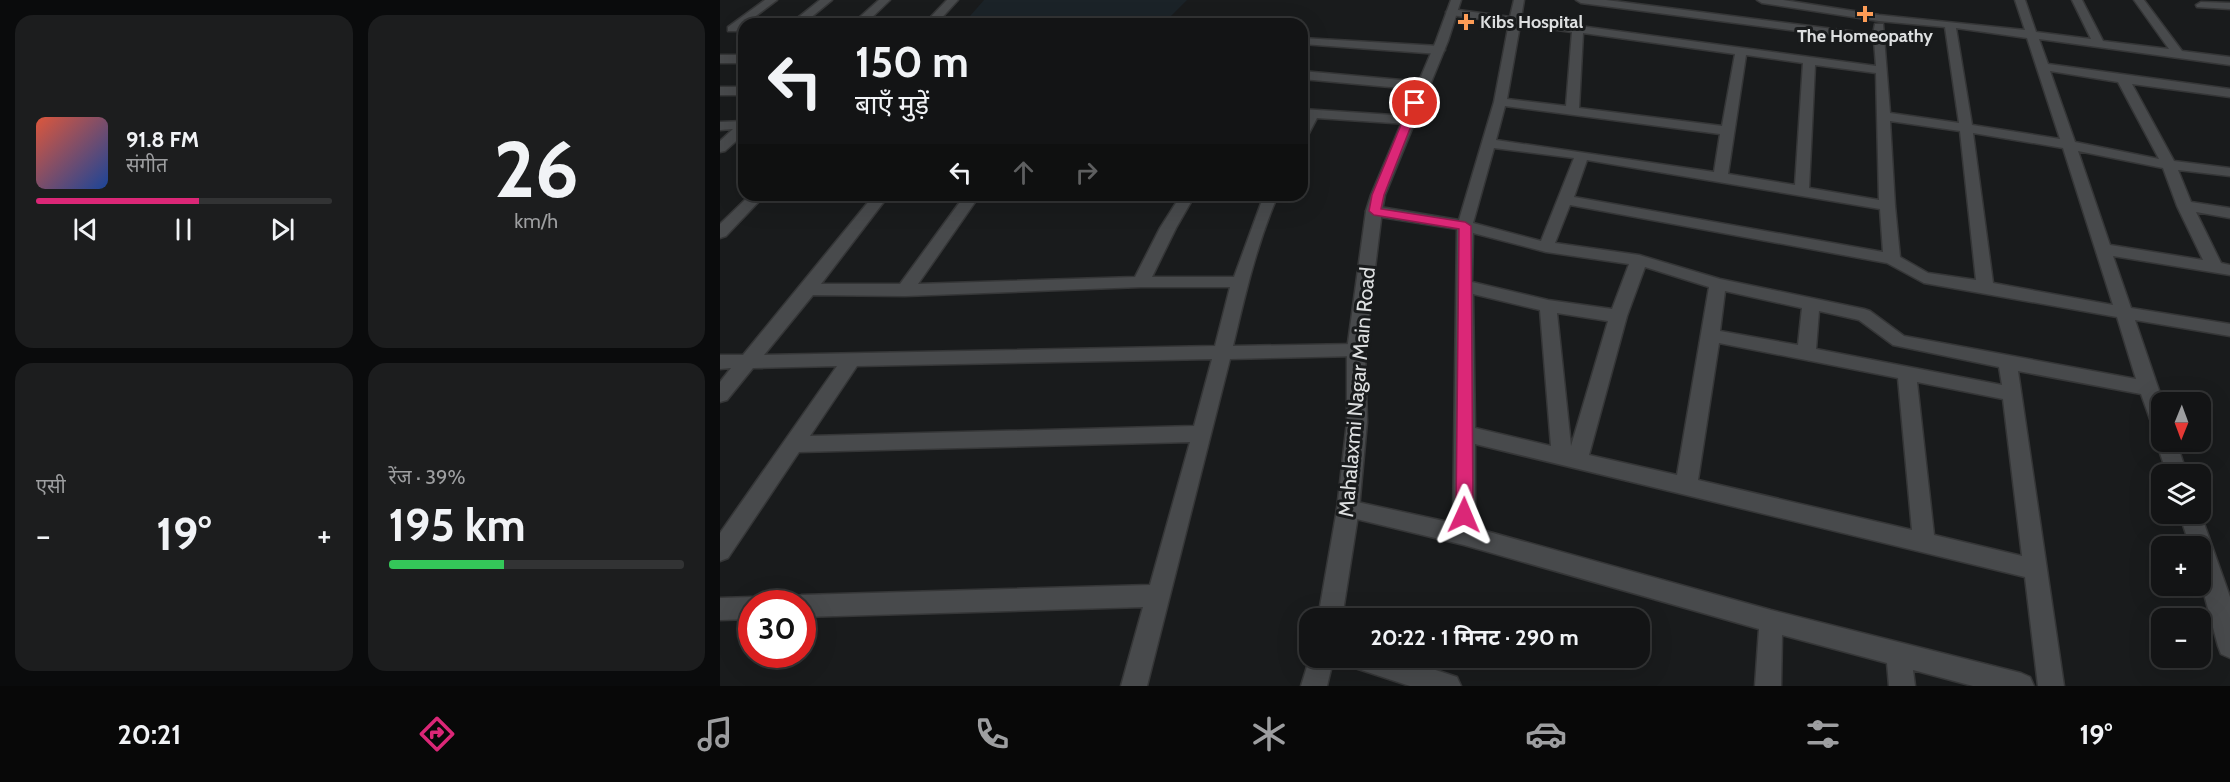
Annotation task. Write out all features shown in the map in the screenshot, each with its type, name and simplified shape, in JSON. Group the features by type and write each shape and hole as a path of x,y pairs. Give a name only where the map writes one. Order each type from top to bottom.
{"street":[{"path":"751,18 772,0"},
{"path":"804,18 827,0"},
{"path":"865,18 885,0"},
{"path":"936,18 953,0"},
{"path":"1464,535 1465,226 1500,102 1519,0"},
{"path":"1581,0 1879,38"},
{"path":"1762,0 1791,2 1879,18 1950,24 2230,60"},
{"path":"2006,0 2021,1 2045,67 2151,397"},
{"path":"2077,0 2099,44"},
{"path":"2139,0 2176,53"},
{"path":"2201,4 2225,6 2230,15"},
{"path":"1454,6 1514,19 1881,70"},
{"name":"Mahalaxmi Nagar Main Road","path":"1332,608 1348,509 1357,422 1356,350 1374,211 1378,195 1439,50 1454,6"},
{"path":"1879,18 1887,206 1892,259"},
{"path":"1950,24 1966,128 1985,287"},
{"path":"1572,111 1578,28"},
{"path":"720,30 738,29"},
{"path":"1308,41 1439,50"},
{"path":"1720,177 1741,50"},
{"path":"720,59 738,59"},
{"path":"1802,191 1809,60"},
{"path":"2045,67 2123,80 2230,93"},
{"path":"1308,76 1423,86"},
{"path":"2123,80 2169,165 2186,207 2223,269"},
{"path":"720,91 738,91"},
{"path":"1500,102 1727,131"},
{"path":"1308,113 1408,120"},
{"path":"1884,116 2069,145 2169,165 2230,172"},
{"path":"720,126 738,126"},
{"path":"720,148 738,132"},
{"path":"1488,143 1582,155 1887,206"},
{"path":"1546,247 1582,155"},
{"path":"1565,200 1892,259 1924,278 1985,287 2065,304 2122,311 2230,330"},
{"path":"723,226 751,201"},
{"path":"720,395 808,290 877,201"},
{"path":"905,290 969,201"},
{"path":"1141,282 1167,228 1184,201"},
{"path":"1134,686 1202,434 1240,282 1268,201"},
{"path":"2186,207 2230,213"},
{"path":"1374,211 1465,226 1546,247 1640,260 1718,284 1864,315 1899,341 2148,388"},
{"path":"2103,249 2223,269"},
{"path":"1569,459 1618,316 1640,260"},
{"path":"808,290 905,290 1141,282 1240,282"},
{"path":"1686,487 1718,284"},
{"path":"1464,286 1548,306 1618,316"},
{"path":"1806,354 1811,304"},
{"path":"1548,306 1569,459"},
{"path":"1711,335 2013,394"},
{"path":"720,362 1356,350"},
{"path":"720,551 851,360"},
{"path":"2008,362 2051,686"},
{"path":"1907,374 1924,543"},
{"path":"792,444 1202,434"},
{"path":"1465,434 2036,569"},
{"path":"1348,509 1464,535 1771,621 2021,686"},
{"path":"2194,524 2225,607 2230,646"},
{"path":"816,606 1157,596"},
{"path":"720,609 738,608"},
{"path":"1768,686 1771,621"},
{"path":"1899,655 1902,686"},
{"path":"1314,686 1319,668"},
{"path":"1392,668 1448,686"}],"shaded area":[{"path":"984,0 1187,0 1169,18 968,18"}],"place":[{"name":"The Homeopathy","path":"1865,14"},
{"name":"Kibs Hospital","path":"1466,22"}],"route":[{"path":"1415,103 1378,195 1374,211 1465,226 1464,515"}]}
